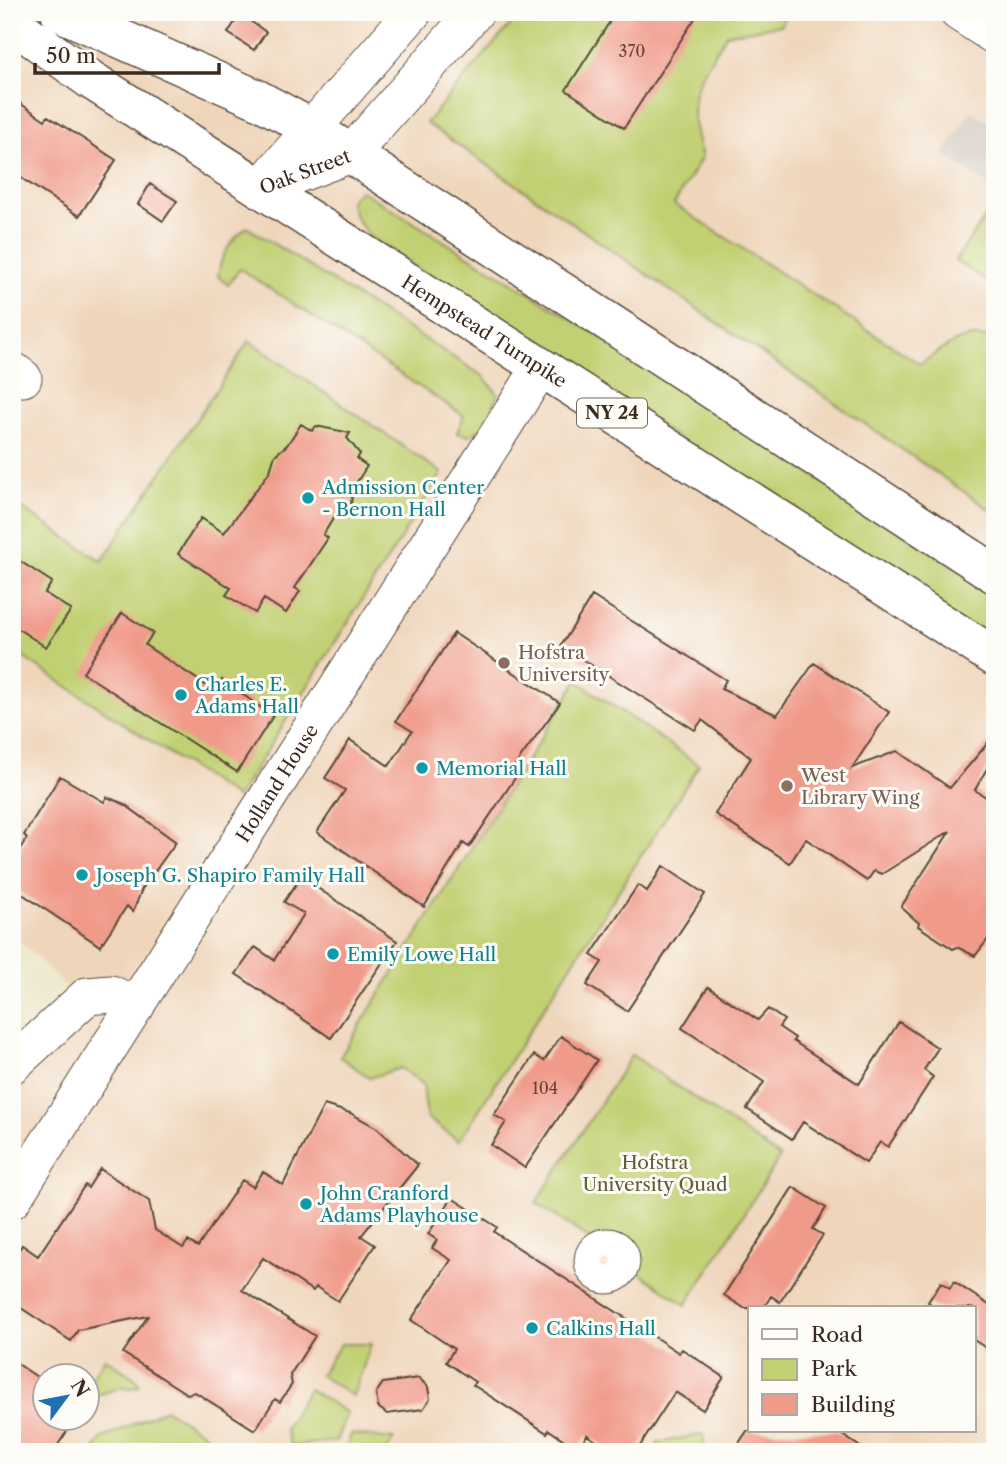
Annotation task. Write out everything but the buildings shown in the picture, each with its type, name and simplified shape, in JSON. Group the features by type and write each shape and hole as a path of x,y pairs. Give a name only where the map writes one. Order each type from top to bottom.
{"main road":[{"path":"60,12 257,99 311,128 995,574"},
{"name":"Hempstead Turnpike","path":"12,23 91,80 995,657"}],"street":[{"name":"Oak Street","path":"261,188 413,12"},
{"name":"Oak Street","path":"261,188 351,154 475,12"},
{"path":"958,12 995,36"},
{"name":"Holland House","path":"12,1200 541,367"},
{"path":"12,1065 87,996 111,994 136,1006"}],"shaded area":[{"name":"Hofstra University","path":"12,12 995,12 995,1452 12,1452 12,1065 80,1000 12,933 12,393 23,378 12,370"},
{"path":"971,111 995,126 994,188 943,155"}],"green space":[{"path":"521,12 789,12 781,25 727,34 707,67 695,92 693,104 702,157 674,204 920,364 947,346 964,339 984,337 995,340 995,513 426,123"},
{"path":"360,190 580,324 995,593 995,645 370,237 356,218 350,201"},
{"path":"995,203 995,286 955,261"},
{"path":"247,227 483,376 498,394 486,425 469,436 457,433 464,416 240,269 228,285 218,276 221,261 231,243"},
{"path":"249,341 442,473 237,798 12,650 12,502 102,561"},
{"path":"577,681 699,765 459,1141 427,1118 423,1084 400,1068 370,1078 340,1057"},
{"name":"Hofstra University Quad","path":"632,1055 780,1157 686,1305 625,1263 614,1246 600,1246 536,1203"},
{"path":"341,1344 371,1344 353,1396 320,1375"},
{"path":"105,1358 137,1380 139,1386 127,1389 125,1386 102,1393 102,1363"},
{"path":"309,1389 347,1413 336,1441 291,1446 285,1429"},
{"path":"166,1409 232,1452 93,1452 101,1439"},
{"path":"351,1434 394,1439 386,1452 345,1452"},
{"path":"704,1434 703,1452 657,1452 655,1449 658,1443"}],"place":[{"name":"Admission Center - Bernon Hall","path":"308,498"},
{"name":"Hofstra University","path":"504,663"},
{"name":"Charles E. Adams Hall","path":"181,695"},
{"name":"Memorial Hall","path":"422,768"},
{"name":"West Library Wing","path":"787,786"},
{"name":"Joseph G. Shapiro Family Hall","path":"82,875"},
{"name":"Emily Lowe Hall","path":"333,954"},
{"name":"John Cranford Adams Playhouse","path":"306,1204"},
{"name":"Calkins Hall","path":"532,1328"}]}
